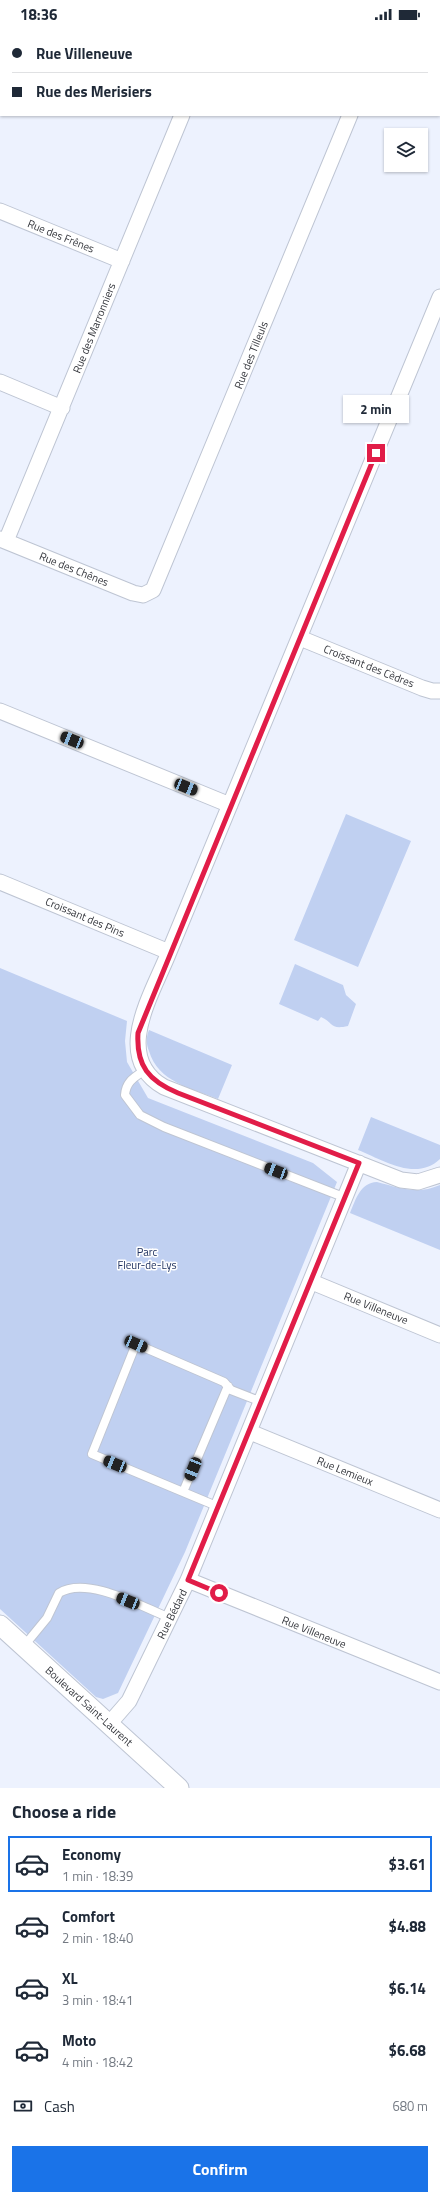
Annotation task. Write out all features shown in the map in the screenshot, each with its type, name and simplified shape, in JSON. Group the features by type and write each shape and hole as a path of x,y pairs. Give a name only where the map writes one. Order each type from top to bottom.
{"street":[{"name":"Rue des Marronniers","path":"3,540 62,408 182,116"},
{"name":"Rue des Tilleuls","path":"149,593 153,590 160,579 350,116"},
{"name":"Rue des Frênes","path":"0,211 122,261"},
{"path":"440,297 169,952 138,1033 138,1055 145,1070 151,1078 164,1087 408,1182 427,1181 440,1175"},
{"path":"0,382 62,408"},
{"name":"Rue des Chênes","path":"3,540 131,592 142,595 149,593"},
{"name":"Croissant des Cèdres","path":"300,638 422,688 432,691 440,691"},
{"path":"0,711 230,806"},
{"name":"Croissant des Pins","path":"0,882 169,952"},
{"name":"Rue Bédard","path":"109,1724 129,1701 188,1580 312,1282 359,1163"},
{"name":"Rue Villeneuve","path":"312,1282 440,1335"},
{"name":"Rue Lemieux","path":"250,1432 440,1510"},
{"name":"Rue Villeneuve","path":"188,1580 440,1682"},
{"name":"Boulevard Saint-Laurent","path":"0,1625 179,1788"}],"lane":[{"path":"145,1070 128,1083 125,1095 140,1115 148,1120 346,1198"},
{"path":"219,1507 92,1454 136,1344 224,1382 232,1390 262,1402"},
{"path":"183,1492 228,1386"},
{"path":"24,1646 47,1618 59,1593 70,1588 102,1591 170,1618"}],"green space":[{"path":"346,814 411,841 358,967 294,940"},
{"path":"295,964 343,985 346,995 356,1004 348,1026 335,1026 321,1017 318,1021 279,1004"},
{"name":"Parc Fleur-de-Lys","path":"0,968 127,1021 125,1041 127,1062 148,1098 313,1163 337,1182 185,1552 118,1693 103,1699 96,1697 0,1609"},
{"path":"149,1030 232,1065 218,1099 177,1082 160,1070 153,1062 148,1048 147,1038"},
{"path":"371,1117 440,1145 440,1159 431,1166 421,1169 410,1169 399,1167 358,1150"},
{"path":"377,1182 408,1190 424,1190 440,1185 440,1250 350,1213 359,1193 366,1185"}],"route":[{"path":"219,1593 188,1580 312,1282 359,1163 178,1093 156,1083 141,1062 138,1055 137,1040 140,1026 169,952 376,453"}]}
